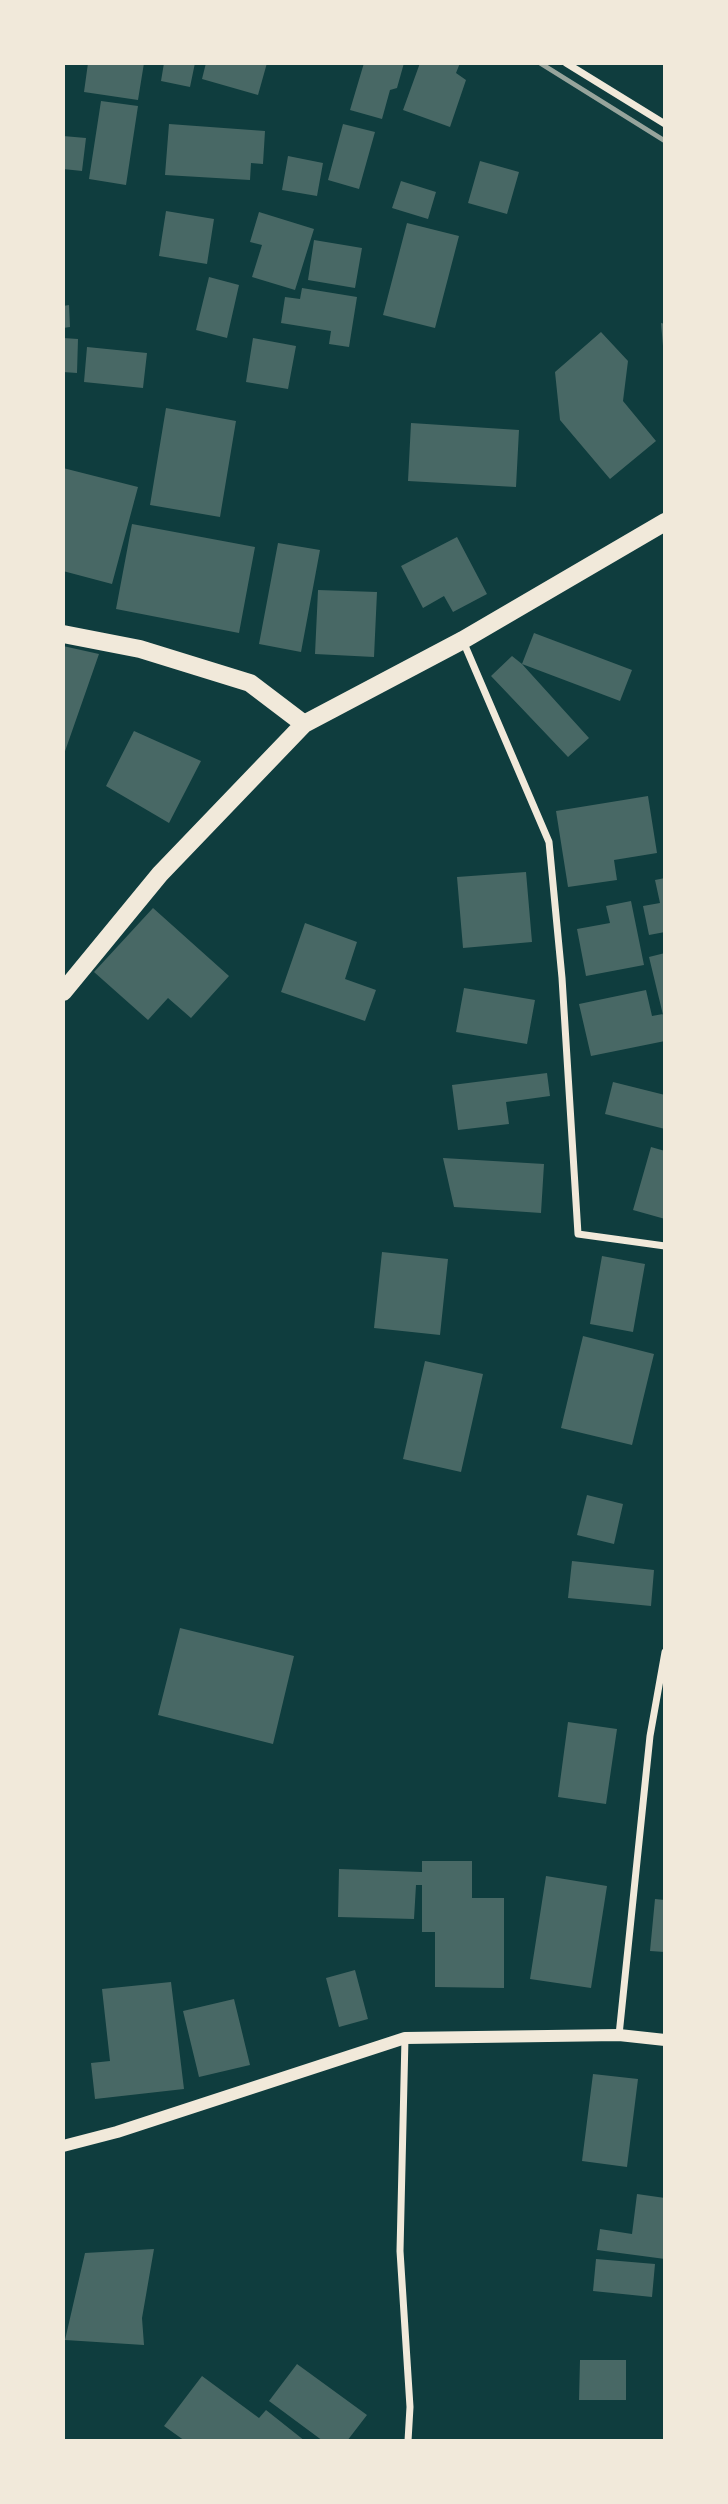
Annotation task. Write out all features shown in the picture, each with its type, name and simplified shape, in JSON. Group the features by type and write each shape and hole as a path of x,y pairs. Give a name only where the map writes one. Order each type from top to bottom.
{"main road":[{"path":"66,983 160,874 304,724 463,640 665,522"},
{"path":"63,634 140,649 250,682 304,724"}],"street":[{"path":"566,63 665,124"},
{"path":"463,640 549,842 562,978 578,1234 665,1246"},
{"path":"619,2035 650,1736 665,1652"},
{"path":"63,2146 117,2132 405,2038 619,2035 665,2040"},
{"path":"405,2038 400,2251 410,2407 408,2441"}],"building":[{"path":"88,63 144,63 138,100 84,92"},
{"path":"164,63 195,63 190,87 161,81"},
{"path":"206,63 267,63 258,95 202,79"},
{"path":"364,63 404,63 397,88 390,90 382,119 350,110"},
{"path":"420,63 460,63 456,73 466,80 450,127 403,110"},
{"path":"101,101 138,106 126,185 89,179"},
{"path":"169,124 265,131 263,164 251,163 250,180 165,175"},
{"path":"343,124 375,132 359,189 328,180"},
{"path":"63,136 86,138 82,171 63,169"},
{"path":"288,156 323,163 317,196 282,190"},
{"path":"480,161 519,172 507,214 468,203"},
{"path":"401,181 436,192 428,219 392,208"},
{"path":"166,211 214,219 207,264 159,256"},
{"path":"259,212 314,229 295,290 252,277 262,245 250,242"},
{"path":"407,223 459,236 435,328 383,315"},
{"path":"314,240 362,248 355,288 308,280"},
{"path":"209,277 239,285 227,338 196,330"},
{"path":"302,288 357,297 349,347 329,344 331,331 281,323 285,297 300,299"},
{"path":"69,305 70,327 63,328 63,306"},
{"path":"661,323 665,324 665,346 663,346"},
{"path":"601,332 628,361 623,401 656,441 610,479 560,420 555,372"},
{"path":"63,338 78,339 77,373 63,372"},
{"path":"253,338 296,346 288,389 246,382"},
{"path":"87,347 147,353 143,388 84,382"},
{"path":"166,408 236,421 220,517 150,505"},
{"path":"411,423 519,430 516,487 408,481"},
{"path":"63,468 138,487 112,584 63,571"},
{"path":"132,524 255,547 239,633 116,609"},
{"path":"457,537 487,594 453,612 444,596 423,608 401,566"},
{"path":"278,543 320,550 301,652 259,644"},
{"path":"318,590 377,592 374,657 315,654"},
{"path":"534,633 632,670 620,701 522,664"},
{"path":"63,646 99,654 63,757"},
{"path":"512,656 589,738 568,757 491,676"},
{"path":"134,731 201,761 169,823 106,786"},
{"path":"648,796 657,853 614,860 617,880 568,887 556,811"},
{"path":"526,872 532,942 463,948 457,877"},
{"path":"665,878 665,932 649,935 643,906 660,903 655,880"},
{"path":"631,901 644,965 586,976 577,929 610,923 606,906"},
{"path":"153,908 229,976 191,1018 168,998 148,1020 94,972"},
{"path":"305,923 357,942 345,979 376,990 365,1021 281,992"},
{"path":"665,953 665,1019 664,1019 649,957"},
{"path":"464,988 535,1000 527,1044 456,1032"},
{"path":"646,990 652,1016 663,1014 665,1041 591,1056 579,1004"},
{"path":"547,1073 550,1096 506,1102 509,1124 458,1130 452,1085"},
{"path":"613,1082 665,1095 665,1129 605,1114"},
{"path":"651,1147 665,1151 665,1219 633,1210"},
{"path":"443,1158 544,1164 541,1213 454,1207"},
{"path":"382,1252 448,1259 440,1335 374,1328"},
{"path":"602,1256 645,1264 633,1332 590,1324"},
{"path":"583,1336 654,1354 632,1445 561,1428"},
{"path":"425,1361 483,1374 461,1472 403,1459"},
{"path":"587,1495 623,1504 614,1544 577,1535"},
{"path":"572,1561 654,1570 651,1606 568,1598"},
{"path":"180,1628 294,1656 273,1744 158,1715"},
{"path":"568,1722 617,1729 606,1804 558,1797"},
{"path":"422,1861 472,1861 472,1898 504,1898 504,1988 435,1987 435,1932 422,1932 422,1885 416,1885 414,1919 338,1917 339,1869 422,1872"},
{"path":"546,1876 607,1886 591,1988 530,1979"},
{"path":"655,1899 665,1900 665,1952 650,1951"},
{"path":"355,1970 368,2019 339,2027 326,1978"},
{"path":"171,1982 184,2089 95,2099 91,2063 110,2061 102,1989"},
{"path":"234,1999 250,2065 199,2077 183,2011"},
{"path":"593,2074 638,2079 627,2167 582,2161"},
{"path":"637,2194 665,2198 665,2259 597,2250 600,2229 632,2234"},
{"path":"154,2249 142,2318 144,2345 65,2340 85,2253"},
{"path":"596,2259 655,2264 652,2297 593,2291"},
{"path":"580,2360 626,2360 626,2400 579,2400"},
{"path":"297,2364 367,2415 347,2441 323,2441 269,2401"},
{"path":"202,2376 259,2418 266,2410 305,2441 185,2441 164,2426"}],"railway":[{"path":"540,63 665,141"}]}
